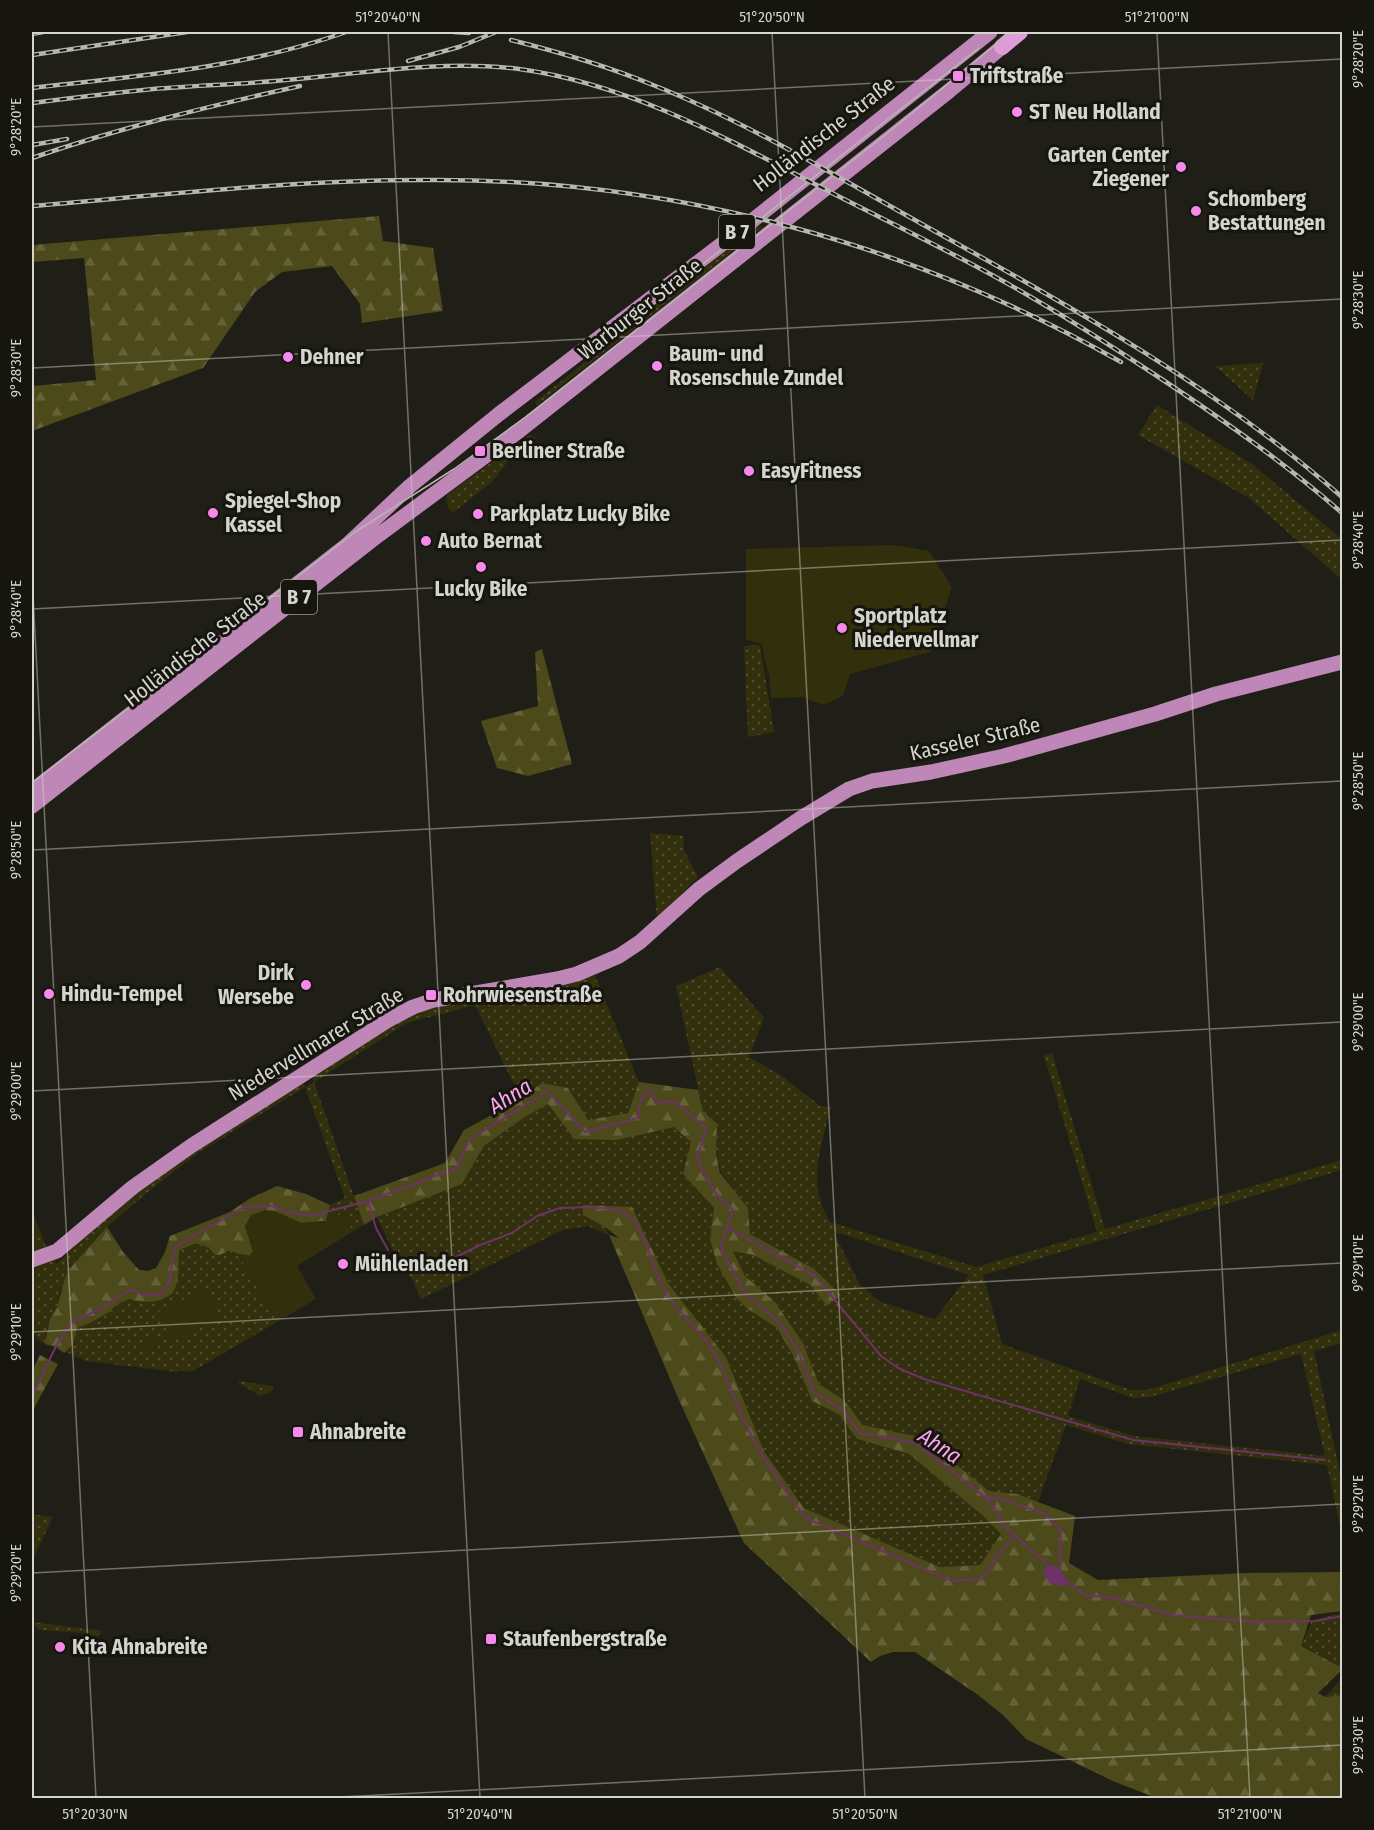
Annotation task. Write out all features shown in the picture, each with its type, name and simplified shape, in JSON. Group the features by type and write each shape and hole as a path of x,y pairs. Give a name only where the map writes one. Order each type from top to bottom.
{"highway":[{"name":"Holländische Straße","path":"1000,48 1020,32"}],"main road":[{"name":"Holländische Straße","path":"32,791 347,545 410,486 990,32"},
{"name":"Holländische Straße","path":"774,229 1000,48"},
{"name":"Warburger Straße","path":"531,420 774,229"},
{"name":"Holländische Straße","path":"32,806 379,534 531,420"},
{"name":"Kasseler Straße","path":"652,930 699,889 737,861 849,789 872,781 931,772 1004,756 1155,714 1226,691 1342,662"},
{"name":"Niedervellmarer Straße","path":"32,1260 57,1251 110,1205 162,1166 390,1019 413,1007 434,1000 557,980 577,974 619,956 640,942 652,930"}],"shaded area":[{"path":"756,225 763,227 537,405 535,402"},
{"path":"1263,363 1253,400 1215,366"},
{"path":"1157,405 1253,465 1342,539 1342,580 1249,498 1138,435"},
{"path":"529,435 536,438 509,460 492,482 454,512 450,511 446,500 448,494"},
{"name":"Sportplatz Niedervellmar","path":"894,545 929,551 952,587 930,652 850,674 843,696 823,705 802,697 771,698 769,676 761,643 746,640 746,549"},
{"path":"760,645 774,732 748,737 744,646"},
{"path":"650,833 684,836 683,848 698,877 657,919"},
{"path":"720,967 764,1018 749,1057 782,1076 820,1106 831,1107 817,1173 819,1196 830,1222 976,1267 1097,1232 1044,1056 1052,1053 1105,1229 1342,1160 1342,1170 983,1275 1002,1344 1131,1390 1147,1390 1342,1330 1342,1343 1314,1351 1342,1482 1342,1535 1327,1465 1128,1444 1066,1425 1038,1502 1017,1494 989,1491 924,1438 863,1425 844,1400 819,1384 803,1343 775,1302 745,1276 733,1250 753,1255 810,1285 827,1306 813,1268 750,1234 748,1208 721,1173 716,1155 717,1124 703,1111 676,986","holes":["833,1231 969,1275 935,1319 881,1302 860,1285","1301,1354 1325,1456 1134,1436 1068,1416 1080,1379 1133,1398 1150,1397"]},
{"path":"595,976 639,1082 628,1113 588,1120 568,1088 542,1083 521,1099 475,1005 407,1023 314,1082 312,1077 404,1018 443,1005 536,991"},
{"path":"314,1082 364,1225 352,1232 347,1212 337,1216 328,1214 330,1205 345,1198 305,1087 195,1155 107,1227 72,1266 60,1292 57,1308 50,1319 45,1344 37,1340 32,1329 32,1274 35,1270 32,1253 32,1211 47,1249 66,1251 55,1261 57,1264 106,1216 159,1176 302,1083 306,1087"},
{"path":"548,1104 574,1139 674,1127 691,1142 683,1174 714,1208 710,1239 746,1308 777,1328 794,1357 812,1401 840,1415 857,1439 909,1454 982,1515 1001,1534 980,1565 940,1567 804,1508 764,1451 726,1357 668,1283 632,1207 583,1215 605,1227 609,1235 588,1226 563,1230 421,1299 413,1281 393,1251 377,1217 462,1184 484,1146"},
{"path":"265,1210 274,1211 301,1223 326,1221 328,1214 337,1216 347,1212 352,1232 297,1266 316,1299 277,1322 238,1254 249,1256 253,1251 245,1226 251,1215"},
{"path":"189,1245 208,1246 220,1255 230,1250 238,1254 277,1322 191,1372 86,1361 64,1351 73,1344 77,1328 109,1312 116,1305 129,1299 148,1302 167,1298 179,1251"},
{"path":"206,1289 220,1318 172,1341 158,1312"},
{"path":"158,1336 161,1343 145,1352 141,1345"},
{"path":"239,1381 274,1386 270,1393 260,1396"},
{"path":"32,1514 53,1517 32,1561"},
{"path":"1048,1565 1060,1571 1068,1583 1064,1586 1050,1584 1043,1573"},
{"path":"1342,1613 1342,1668 1301,1646 1312,1620"},
{"path":"32,1622 102,1631 97,1637 82,1633 39,1630"},
{"path":"1342,1678 1342,1695 1325,1697"}],"green space":[{"path":"379,216 383,241 433,248 443,311 362,323 360,304 332,266 282,272 255,292 203,368 32,431 32,375 33,386 96,380 84,258 32,262 32,245"},
{"path":"542,649 572,764 528,776 497,768 481,721 538,706 535,652"},
{"path":"639,1082 698,1090 703,1111 717,1124 716,1155 720,1173 748,1208 750,1234 813,1268 841,1295 827,1306 810,1285 753,1255 733,1251 745,1276 775,1302 803,1343 819,1384 844,1400 863,1425 924,1438 989,1491 1017,1494 1075,1516 1069,1563 1098,1580 1246,1573 1342,1572 1342,1611 1311,1615 1301,1646 1342,1668 1318,1693 1325,1697 1342,1695 1342,1798 1157,1798 1115,1782 1026,1739 1003,1715 978,1695 915,1652 893,1652 871,1662 744,1543 679,1400 609,1235 619,1238 583,1215 583,1205 632,1207 668,1283 726,1357 764,1451 804,1508 940,1567 980,1565 1001,1534 982,1515 909,1454 857,1439 840,1415 812,1401 794,1357 777,1328 746,1308 735,1296 717,1264 710,1239 714,1208 683,1174 691,1142 674,1127 617,1140 574,1139 548,1104 484,1146 462,1184 377,1217 364,1225 354,1196 445,1163 464,1130 521,1099 542,1083 568,1088 588,1120 628,1113"},
{"path":"277,1186 306,1194 330,1205 326,1221 301,1223 274,1211 245,1226 253,1251 250,1256 230,1250 215,1255 203,1245 189,1246 179,1251 177,1282 173,1292 168,1296 149,1302 129,1299 116,1305 109,1312 77,1328 73,1344 64,1353 56,1347 45,1344 50,1319 57,1308 65,1278 72,1266 107,1227 123,1252 139,1270 148,1271 156,1268 165,1252 170,1236 230,1212 249,1199"},
{"path":"40,1355 58,1364 32,1412 32,1371"}],"waterway":[{"name":"Ahna","path":"32,1397 56,1346 71,1323 101,1308 125,1292 134,1290 142,1295 161,1294 171,1276 175,1247 244,1207 272,1206 310,1216 368,1201 457,1168 469,1140 547,1091 585,1132 638,1118 641,1097 650,1090 658,1103 674,1101 706,1128 697,1160 716,1194 733,1210 721,1248 744,1292 781,1324 798,1351 814,1392 843,1410 860,1433 916,1443 985,1497 998,1513 1003,1525 1048,1565"},
{"path":"368,1201 376,1228 388,1250"},
{"path":"422,1274 480,1245 512,1233 537,1216 560,1208 590,1207 620,1210 636,1223 667,1295 708,1343 722,1367 758,1449 806,1518 952,1581 982,1579 1014,1534"},
{"path":"728,1228 815,1276 881,1356 898,1368 924,1379 1133,1440 1325,1460"},
{"name":"Ahna","path":"987,1497 1002,1499 1046,1514 1061,1531 1060,1573"},
{"name":"Ahna","path":"1068,1582 1085,1595 1114,1598 1172,1615 1258,1622 1316,1621 1342,1616"}],"tram line":[{"path":"32,783 355,532 454,469 527,416 890,131 1011,32"},
{"path":"610,340 671,289 979,48"}],"railway":[{"path":"32,34 43,32"},
{"path":"32,55 187,32"},
{"path":"32,88 191,69 269,54 346,32"},
{"path":"454,32 469,33"},
{"path":"408,61 459,47 496,32"},
{"path":"511,40 547,49 636,78 724,116 793,152 1037,288 1143,352 1245,420 1295,457 1342,497"},
{"path":"32,103 153,89 279,81 435,66 519,69 601,88 641,101 719,135 1014,287 1100,339 1210,412 1277,460 1342,513"},
{"path":"32,158 165,118 300,86"},
{"path":"32,145 67,139"},
{"path":"32,206 228,189 376,181 516,182 607,191 697,205 785,225 872,251 957,283 1040,320 1121,362"}],"place":[{"name":"Triftstraße","path":"958,76"},
{"name":"ST Neu Holland","path":"1017,112"},
{"name":"Garten Center Ziegener","path":"1181,167"},
{"name":"Schomberg Bestattungen","path":"1196,211"},
{"name":"Dehner","path":"288,357"},
{"name":"Baum- und Rosenschule Zundel","path":"657,366"},
{"name":"Berliner Straße","path":"480,451"},
{"name":"EasyFitness","path":"749,471"},
{"name":"Spiegel-Shop Kassel","path":"213,513"},
{"name":"Parkplatz Lucky Bike","path":"478,514"},
{"name":"Auto Bernat","path":"426,541"},
{"name":"Lucky Bike","path":"481,567"},
{"name":"Sportplatz Niedervellmar","path":"842,628"},
{"name":"Dirk Wersebe","path":"306,985"},
{"name":"Hindu-Tempel","path":"49,994"},
{"name":"Rohrwiesenstraße","path":"431,995"},
{"name":"Mühlenladen","path":"343,1264"},
{"name":"Ahnabreite","path":"298,1432"},
{"name":"Staufenbergstraße","path":"491,1639"},
{"name":"Kita Ahnabreite","path":"60,1647"}]}
